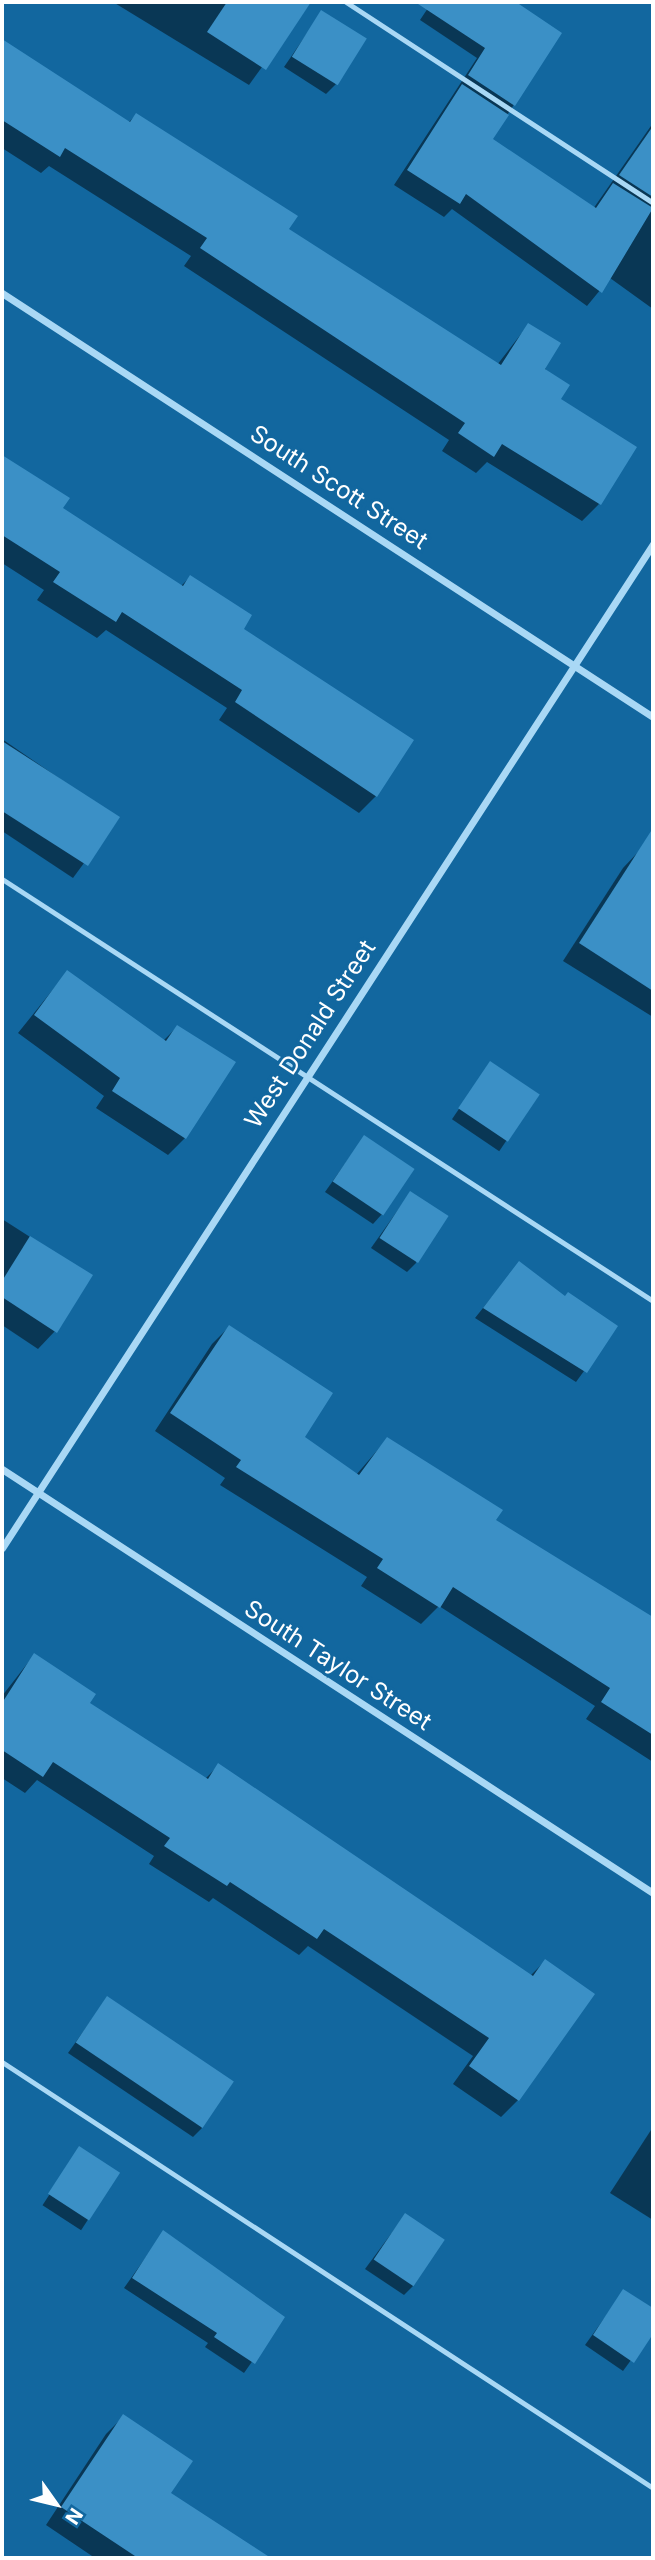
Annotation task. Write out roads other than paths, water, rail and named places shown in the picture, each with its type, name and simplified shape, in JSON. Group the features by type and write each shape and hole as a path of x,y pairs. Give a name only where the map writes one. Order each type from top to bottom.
{"street":[{"name":"South Scott Street","path":"2,293 653,717"},
{"name":"West Donald Street","path":"2,1548 306,1075 653,544"},
{"name":"South Taylor Street","path":"2,1469 653,1893"}],"lane":[{"path":"346,2 653,203"},
{"path":"2,879 653,1301"},
{"path":"2,2062 653,2488"}]}
